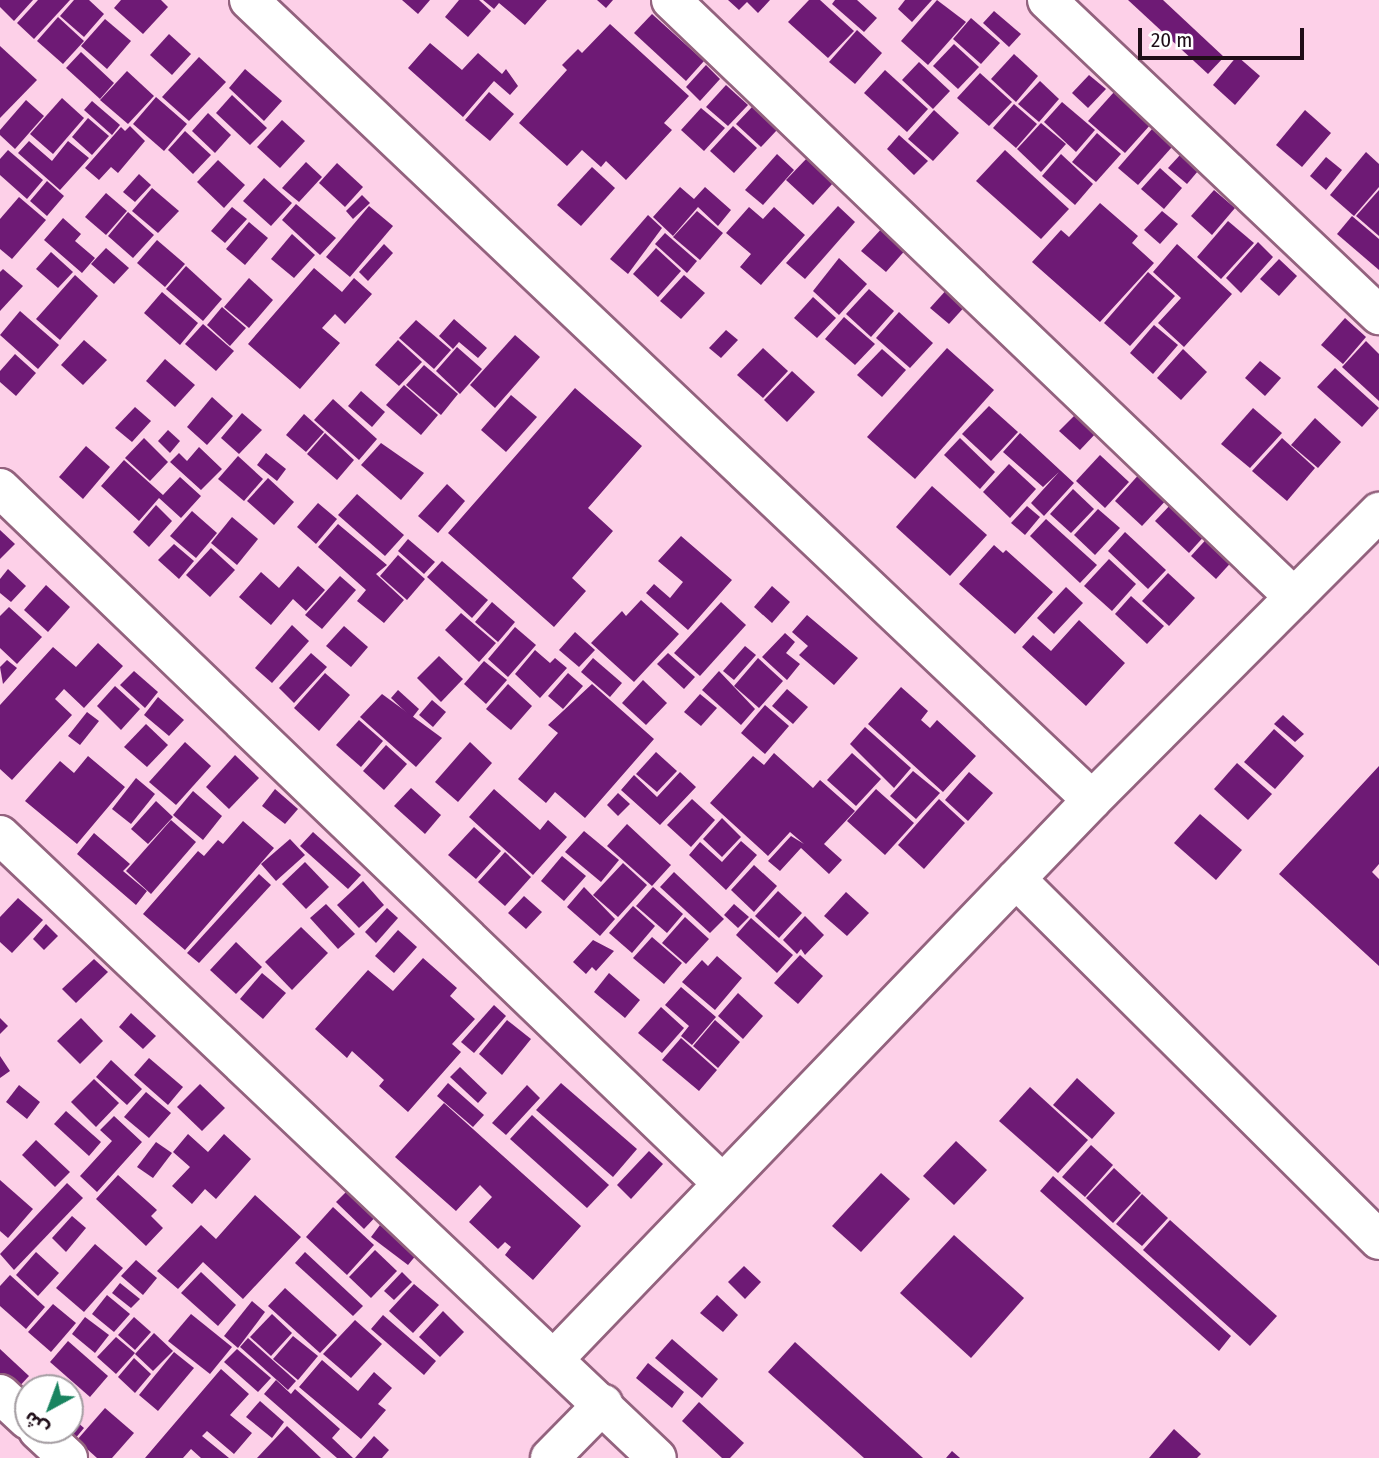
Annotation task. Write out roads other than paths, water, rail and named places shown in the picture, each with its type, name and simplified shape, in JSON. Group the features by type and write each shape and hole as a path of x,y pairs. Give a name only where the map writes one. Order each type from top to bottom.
{"street":[{"path":"249,0 1092,800"},
{"path":"671,0 1294,597"},
{"path":"1047,0 1379,315"},
{"path":"0,488 722,1182"},
{"path":"555,1358 1092,800 1379,512"},
{"path":"0,835 555,1358 657,1458"},
{"path":"1016,880 1379,1240"},
{"path":"0,1394 14,1407"},
{"path":"550,1458 603,1405"},
{"path":"53,1444 68,1458"}]}
